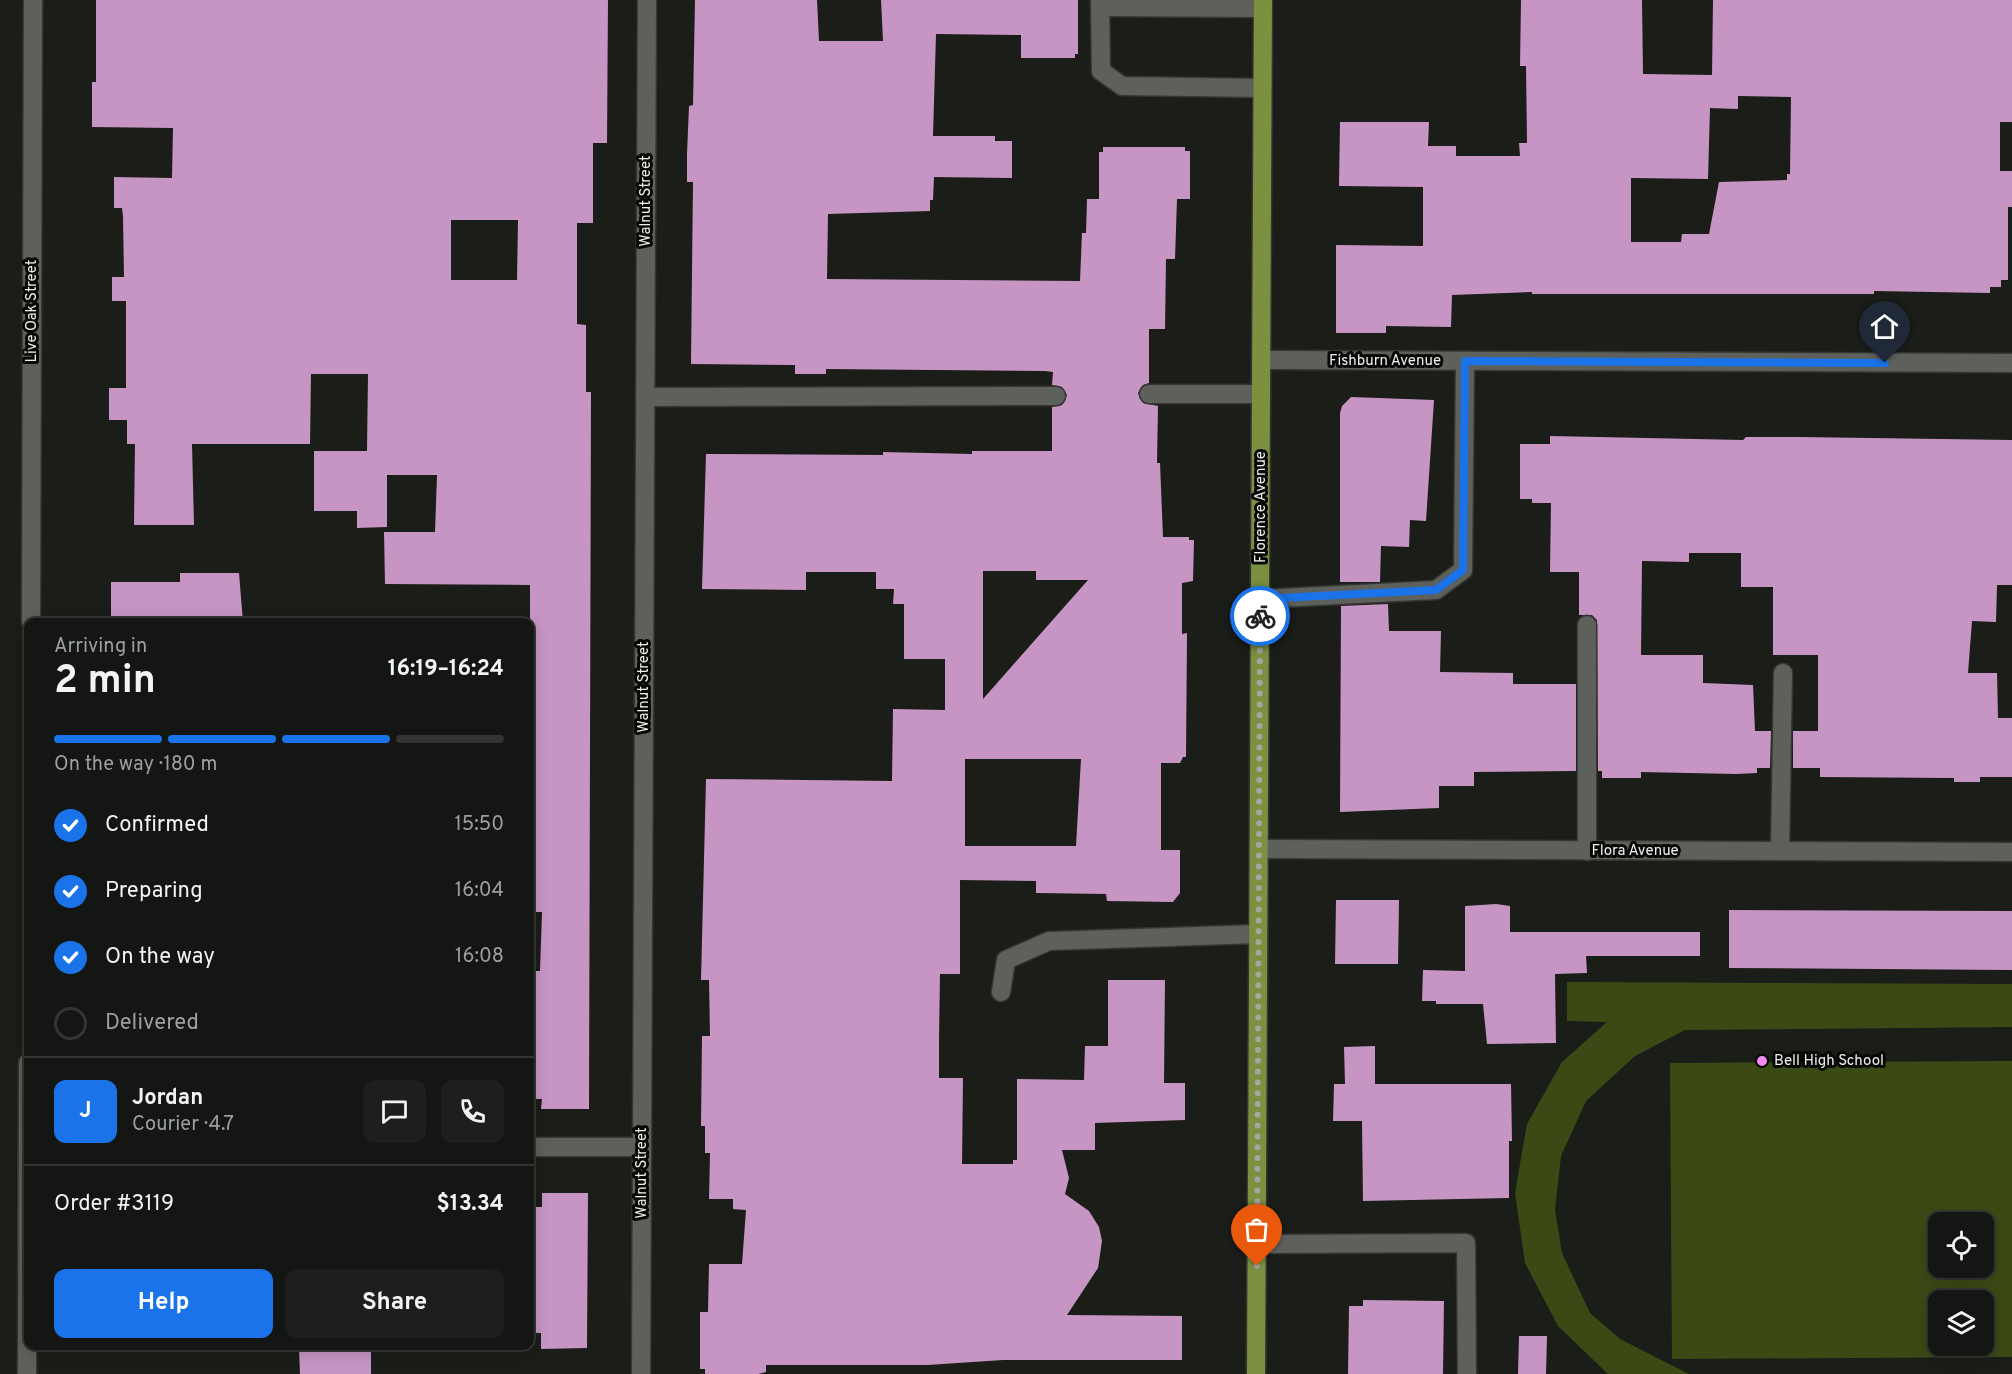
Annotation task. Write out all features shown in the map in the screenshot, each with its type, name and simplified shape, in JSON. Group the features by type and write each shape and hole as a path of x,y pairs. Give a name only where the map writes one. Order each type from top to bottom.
{"main road":[{"name":"Florence Avenue","path":"1256,1374 1263,4"}],"street":[{"name":"Live Oak Street","path":"31,618 33,0"},
{"name":"Walnut Street","path":"641,1374 647,0"},
{"path":"1262,88 1122,86 1101,71 1100,4 1263,4"},
{"name":"Fishburn Avenue","path":"1261,360 2012,363"},
{"path":"1260,599 1436,590 1463,570 1465,361"},
{"path":"1149,394 1261,394"},
{"path":"645,398 1056,396"},
{"path":"1587,625 1587,851"},
{"path":"1780,851 1783,674"},
{"name":"Flora Avenue","path":"1259,849 2012,852"},
{"path":"1001,992 1006,960 1049,941 1258,934"},
{"path":"534,1147 642,1147"},
{"path":"1257,1244 1466,1243 1467,1374"},
{"path":"27,1350 27,1374"}],"green space":[{"path":"1567,982 2012,984 2012,1027 1685,1030 1635,1056 1586,1101 1561,1156 1555,1210 1562,1253 1590,1313 1620,1339 1689,1374 1608,1374 1558,1326 1525,1263 1515,1193 1527,1124 1562,1062 1607,1022 1567,1021"},
{"path":"2012,1061 2012,1357 1672,1359 1670,1063"}],"building":[{"path":"96,0 608,0 607,143 593,143 593,223 577,223 577,324 586,325 586,392 591,392 589,1109 541,1109 542,1099 534,1099 534,971 540,971 542,912 534,912 534,618 530,618 530,585 385,584 384,532 435,532 437,475 387,475 387,527 357,528 357,511 314,511 314,451 367,451 368,374 311,374 310,444 192,444 194,525 134,525 135,444 127,444 127,420 109,420 109,388 126,388 126,301 112,301 112,277 124,277 123,216 122,208 114,208 114,177 172,178 173,128 92,127 92,82 96,82","holes":["451,220 518,220 517,280 451,280"]},
{"path":"695,0 817,0 819,41 883,41 881,0 1078,0 1078,54 1075,54 1075,58 1021,58 1021,35 936,34 933,136 995,136 995,141 1012,141 1012,178 934,177 930,211 828,214 827,279 1080,281 1082,233 1086,233 1087,199 1099,199 1099,152 1103,152 1103,147 1185,147 1185,151 1190,151 1190,199 1177,199 1175,259 1166,259 1165,329 1149,329 1149,383 1143,385 1138,393 1143,403 1158,406 1157,463 1160,463 1163,537 1189,537 1189,540 1194,540 1193,581 1182,583 1182,634 1187,633 1186,757 1183,757 1180,763 1161,763 1161,850 1180,850 1180,893 1173,902 1107,901 1106,894 1036,893 1036,881 960,880 960,974 940,974 939,1041 939,1078 963,1078 962,1164 1013,1164 1013,1160 1017,1160 1017,1079 1084,1080 1085,1046 1108,1046 1108,980 1165,980 1164,1083 1185,1083 1185,1120 1095,1123 1095,1150 1062,1150 1069,1178 1065,1194 1089,1211 1099,1227 1102,1241 1098,1268 1067,1315 1182,1316 1182,1360 1003,1360 928,1365 766,1365 766,1372 758,1374 705,1374 705,1369 700,1369 700,1312 708,1312 709,1264 742,1264 746,1210 733,1209 733,1199 709,1199 710,1153 705,1153 705,1126 701,1126 702,1036 710,1036 709,980 701,980 706,779 892,781 893,709 945,710 945,659 904,659 904,604 893,604 894,589 876,589 876,572 806,572 806,590 702,589 706,454 883,455 883,452 972,454 972,451 1052,451 1052,407 1062,405 1067,395 1062,387 1052,385 1053,372 1045,371 826,369 826,374 795,374 795,365 691,364 693,182 687,182 687,154 689,106 693,105","holes":["983,571 1036,571 1036,580 1088,580 983,699","965,759 1081,759 1076,846 965,846"]},
{"path":"1521,0 1642,0 1643,74 1712,75 1713,0 2012,0 2012,122 2000,122 2000,171 2012,171 2012,207 2008,207 2008,280 2001,280 2001,287 1990,287 1990,293 1874,291 1874,294 1532,294 1532,292 1452,295 1451,327 1386,326 1386,333 1336,333 1336,245 1423,246 1423,187 1339,186 1340,122 1429,122 1428,146 1456,146 1456,156 1520,156 1519,143 1527,143 1526,66 1520,66","holes":["1738,96 1791,97 1790,174 1787,174 1787,180 1719,182 1709,234 1682,234 1681,242 1631,242 1631,178 1708,179 1710,108 1738,109"]},
{"path":"1351,397 1434,400 1426,521 1410,520 1409,547 1381,546 1380,582 1340,582 1340,413 1342,406"},
{"path":"1550,436 1743,440 1746,437 1799,437 2012,440 2012,585 1997,585 1996,622 1972,621 1968,673 1997,673 1998,718 2012,718 2012,777 1980,777 1980,782 1954,782 1954,778 1820,777 1820,768 1793,768 1793,731 1818,731 1818,655 1773,655 1773,587 1741,587 1741,553 1689,553 1689,562 1642,561 1641,655 1703,655 1703,683 1753,685 1755,731 1771,731 1770,768 1757,768 1757,773 1641,772 1641,778 1602,778 1602,771 1598,771 1597,620 1592,615 1579,615 1579,572 1550,572 1551,503 1532,503 1532,499 1520,499 1520,444 1550,444"},
{"path":"180,573 239,573 243,618 111,618 111,582 180,582"},
{"path":"1388,604 1389,631 1441,631 1440,672 1513,673 1513,684 1576,684 1576,771 1474,772 1474,786 1439,786 1439,808 1340,812 1341,606"},
{"path":"1336,900 1399,900 1398,964 1335,964"},
{"path":"1496,904 1510,906 1510,932 1700,932 1700,956 1586,956 1587,973 1555,974 1556,1043 1487,1044 1483,1004 1436,1004 1436,1001 1422,1001 1423,970 1465,971 1465,906"},
{"path":"1729,910 2012,911 2012,970 1729,968"},
{"path":"1375,1046 1375,1084 1511,1084 1512,1141 1509,1141 1509,1198 1363,1201 1362,1121 1333,1121 1334,1084 1345,1084 1344,1047"},
{"path":"542,1193 588,1193 587,1348 541,1349 541,1333 534,1333 534,1207 542,1207"},
{"path":"1363,1300 1444,1301 1443,1374 1348,1374 1349,1306 1363,1306"},
{"path":"1519,1336 1547,1336 1546,1374 1518,1374"},
{"path":"299,1350 371,1350 371,1374 300,1374"}],"way so far":[{"path":"1257,1266 1260,616"}],"place":[{"name":"Bell High School","path":"1762,1061"}],"route":[{"path":"1260,616 1260,599 1436,590 1463,570 1465,361 1885,363"}]}
